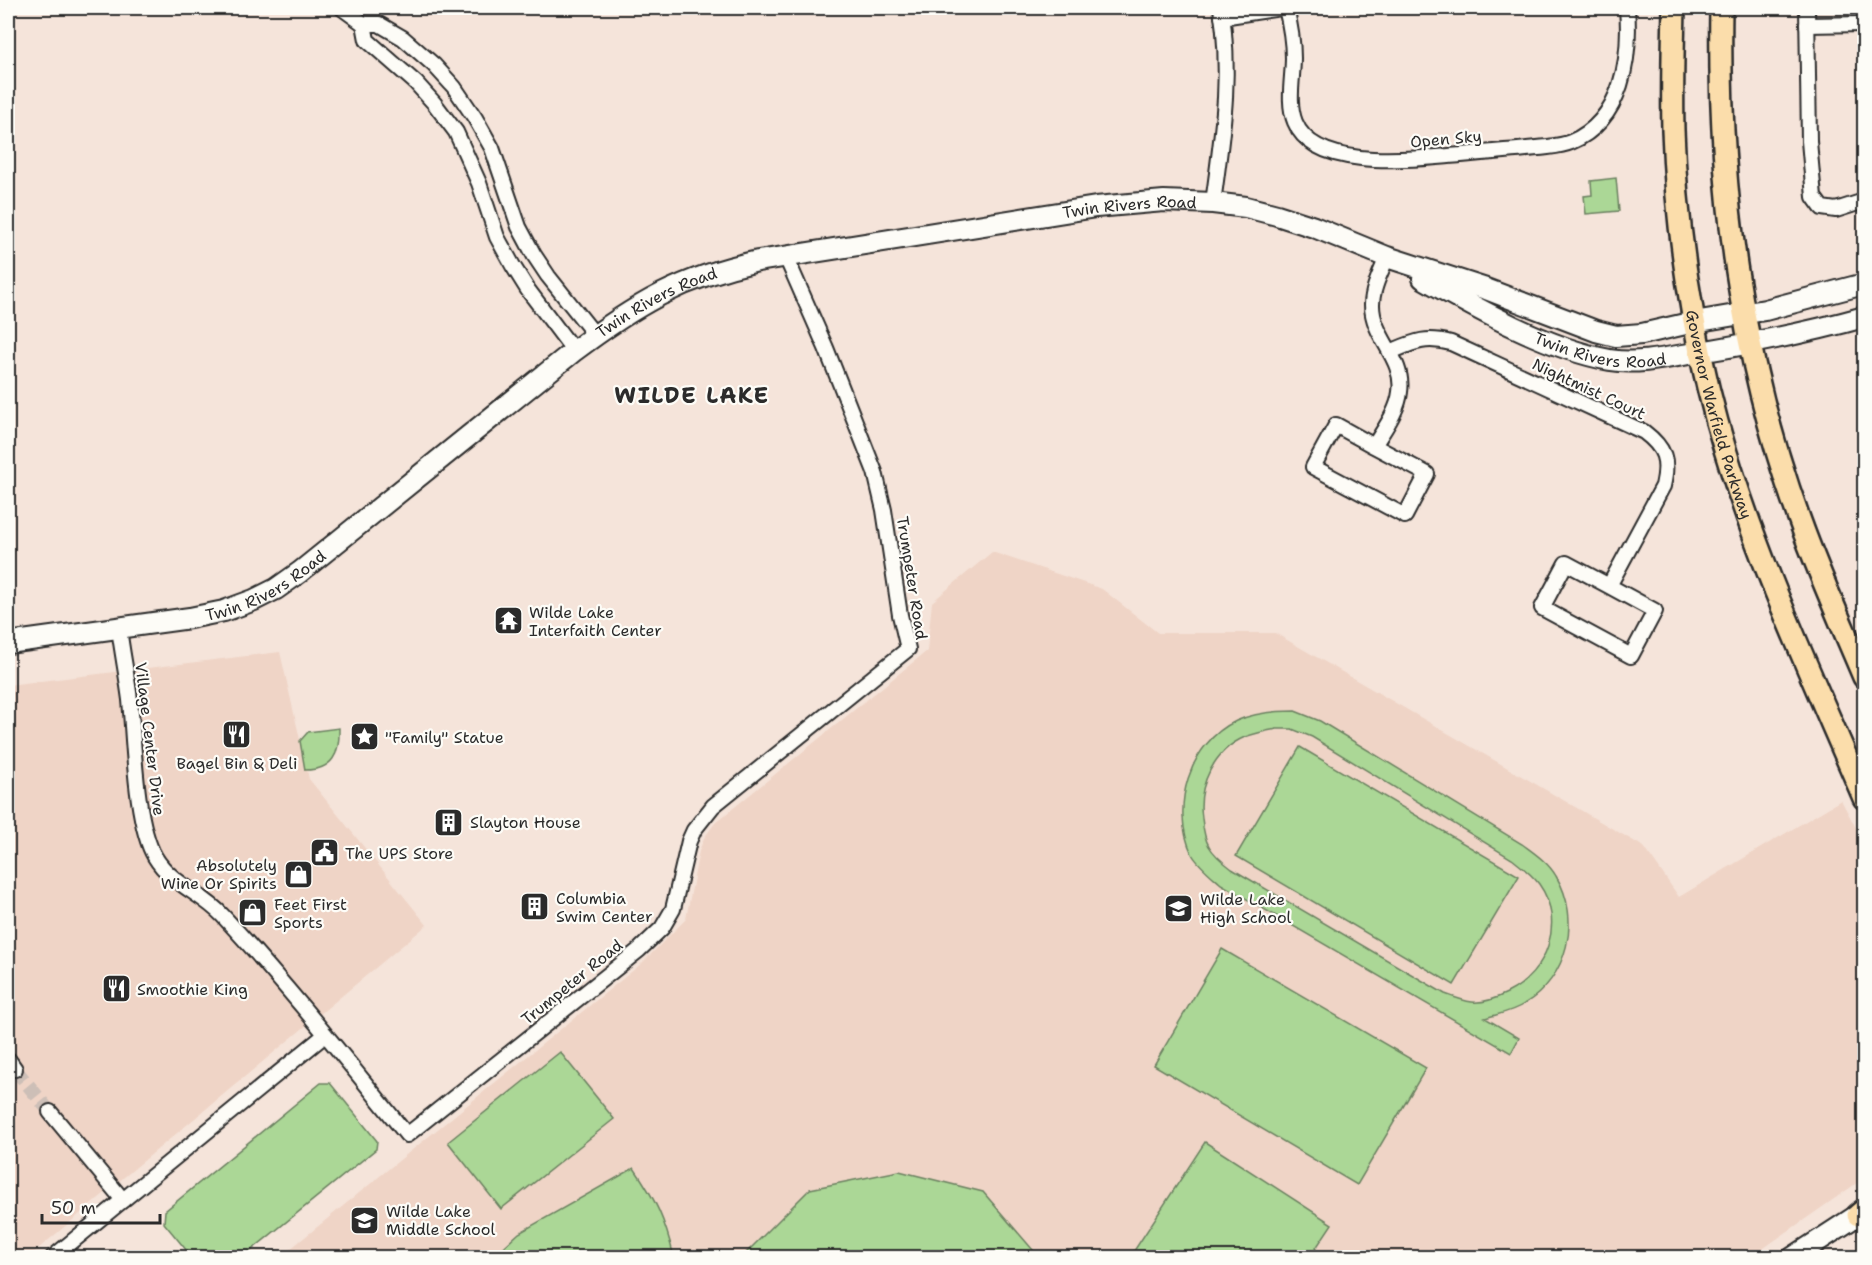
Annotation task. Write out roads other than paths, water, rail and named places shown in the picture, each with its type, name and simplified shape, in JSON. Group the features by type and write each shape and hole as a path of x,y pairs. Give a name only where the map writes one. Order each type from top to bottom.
{"main road":[{"name":"Governor Warfield Parkway","path":"1674,8 1673,131 1679,202 1694,322 1716,420 1753,536 1864,798"},
{"path":"1721,8 1722,136 1727,195 1749,344 1777,451 1800,522 1822,580 1864,677"}],"street":[{"path":"342,8 364,24 379,24 403,38 434,65 454,87 476,118 492,148 519,227 534,255 595,335"},
{"path":"1213,203 1226,98 1227,60 1222,12 1281,8"},
{"name":"Open Sky","path":"1286,8 1293,55 1291,108 1295,123 1306,137 1318,146 1338,154 1367,159 1395,160 1548,147 1570,142 1584,135 1599,122 1612,105 1618,91 1624,73 1627,8"},
{"path":"1807,8 1809,141 1814,197 1822,208 1836,210 1864,201"},
{"path":"364,24 367,40 416,83 456,132 479,183 497,237 528,290 574,351"},
{"path":"1806,25 1864,24"},
{"name":"Twin Rivers Road","path":"8,643 224,611 276,589 595,335 682,283 724,268 1095,207 1164,201 1246,207 1277,215 1314,227 1387,257 1485,289 1596,332 1616,336 1641,334 1765,310 1864,284"},
{"name":"Trumpeter Road","path":"325,1035 407,1135 639,950 662,928 673,909 689,841 702,818 713,806 908,649 900,615 884,510 874,472 826,348 786,257"},
{"path":"1374,446 1396,406 1400,391 1398,366 1374,319 1372,306 1373,293 1387,257"},
{"name":"Twin Rivers Road","path":"1387,257 1476,308 1564,348 1612,360 1645,361 1749,344 1864,317"},
{"name":"Nightmist Court","path":"1390,352 1426,339 1451,343 1644,432 1654,440 1665,457 1667,469 1664,486 1609,586"},
{"path":"1336,425 1374,446 1427,474 1405,516 1313,467 1336,425"},
{"path":"1566,563 1609,586 1655,611 1631,656 1542,608 1566,563"},
{"name":"Village Center Drive","path":"118,628 129,697 141,812 154,857 171,877 220,913 325,1035"},
{"path":"52,1257 325,1035"},
{"path":"50,1112 123,1200"},
{"path":"1792,1257 1862,1212"}],"tunnel":[{"path":"15,1069 50,1112"}],"place":[{"name":"Wilde Lake Interfaith Center","path":"508,621"},
{"name":"Bagel Bin & Deli","path":"237,735"},
{"name":"\"Family\" Statue","path":"364,737"},
{"name":"Slayton House","path":"449,822"},
{"name":"The UPS Store","path":"324,853"},
{"name":"Absolutely Wine Or Spirits","path":"298,874"},
{"name":"Columbia Swim Center","path":"535,907"},
{"name":"Wilde Lake High School","path":"1179,908"},
{"name":"Feet First Sports","path":"253,913"},
{"name":"Smoothie King","path":"116,989"},
{"name":"Wilde Lake Middle School","path":"365,1220"}],"district":[{"name":"WILDE LAKE","path":"692,395"}]}
